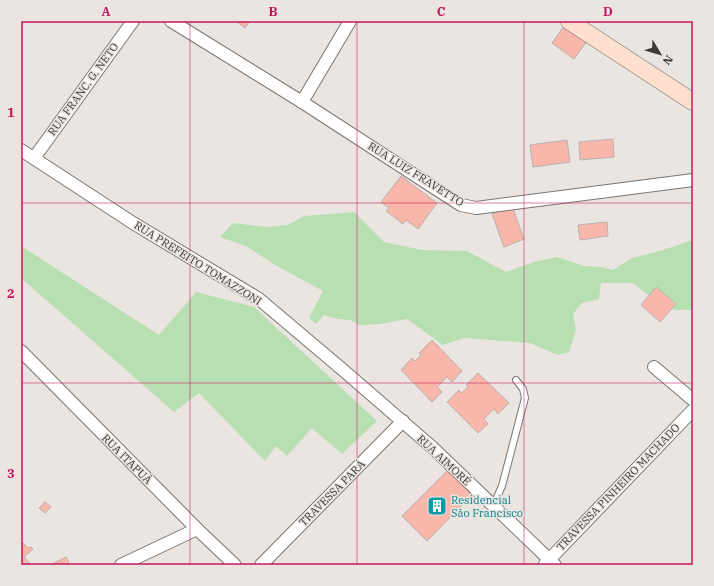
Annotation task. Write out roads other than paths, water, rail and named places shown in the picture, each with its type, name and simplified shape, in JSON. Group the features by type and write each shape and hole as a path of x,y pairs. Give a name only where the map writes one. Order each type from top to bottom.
{"main road":[{"path":"569,21 693,102"}],"street":[{"name":"RUA FRANC. G. NETO","path":"34,158 133,21"},
{"name":"RUA LUIZ FRAVETTO","path":"171,21 302,102 461,205 476,208 693,180"},
{"path":"302,102 350,21"},
{"name":"RUA PREFEITO TOMAZZONI","path":"21,150 133,223 259,299 403,421"},
{"name":"RUA ITAPUÃ","path":"21,351 197,529 235,565"},
{"path":"654,367 693,400"},
{"name":"TRAVESSA PINHEIRO MACHADO","path":"549,563 693,410"},
{"name":"RUA AIMORÉ","path":"403,421 493,506 549,563"},
{"name":"TRAVESSA PARÁ","path":"261,565 403,421"},
{"path":"121,565 197,529"}],"lane":[{"path":"493,506 502,486 525,398 522,389 516,380"}],"place":[{"name":"Residencial São Francisco","path":"437,506"}]}
